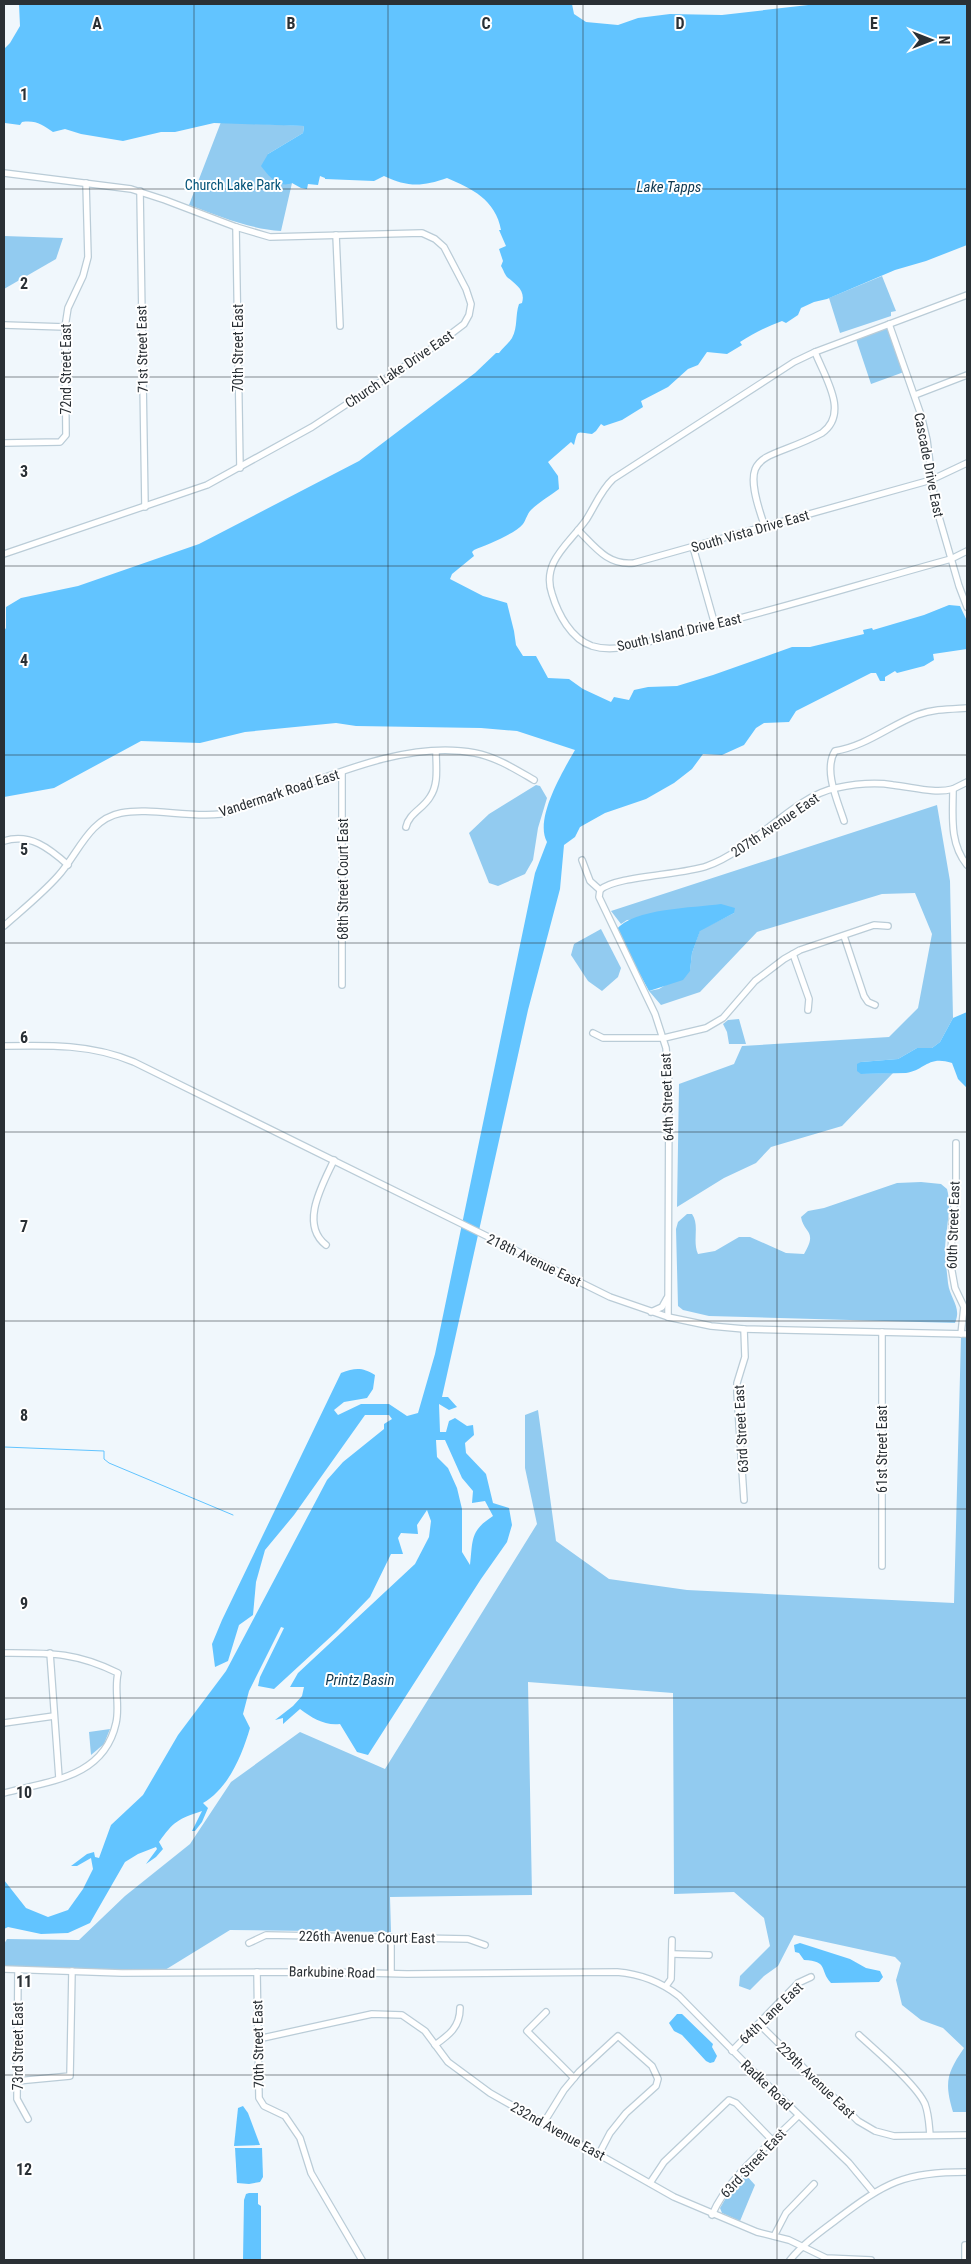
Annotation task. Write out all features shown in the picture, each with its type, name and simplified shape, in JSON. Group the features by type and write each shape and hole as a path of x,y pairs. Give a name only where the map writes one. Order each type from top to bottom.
{"street":[{"name":"Church Lake Drive East","path":"4,173 140,191 236,228 270,237 419,232 435,239 444,247 466,289 471,304 469,315 464,324 399,371 312,427 240,468 207,485 4,554"},
{"name":"72nd Street East","path":"4,443 60,442 64,439 65,326 68,308 83,276 88,257 86,183"},
{"name":"71st Street East","path":"140,191 145,507"},
{"name":"70th Street East","path":"236,228 240,468"},
{"path":"336,235 340,326"},
{"name":"South Island Drive East","path":"967,295 814,352 772,375 613,479 604,489 578,530 555,558 550,571 549,583 562,618 574,633 588,644 604,648 626,646 715,625 951,559 967,551"},
{"path":"4,324 65,326"},
{"name":"Cascade Drive East","path":"889,324 915,395 926,432 935,502 967,606"},
{"path":"765,527 754,488 753,476 758,462 768,455 822,433 832,423 836,414 835,403 814,352"},
{"path":"915,395 967,375"},
{"name":"South Vista Drive East","path":"578,530 602,554 621,564 634,563 931,480 967,463"},
{"path":"693,547 715,625"},
{"path":"844,821 834,788 832,770 835,751 849,749 918,714 935,710 967,708"},
{"path":"406,827 411,816 427,802 434,790 436,782 436,751"},
{"name":"Vandermark Road East","path":"4,926 57,878 94,827 115,814 137,812 193,816 221,814 390,758 436,751 477,753 500,761 534,780"},
{"name":"68th Street Court East","path":"342,773 342,985"},
{"path":"967,782 953,789 954,833 958,850 967,865"},
{"name":"207th Avenue East","path":"600,890 606,885 632,879 699,869 721,860 754,841 800,804 834,788 876,783 938,791 953,789"},
{"path":"4,841 19,839 35,842 44,846 68,865"},
{"name":"64th Street East","path":"582,860 590,881 600,890 598,898 664,1038 669,1084 668,1317"},
{"path":"593,1032 604,1038 664,1038 706,1028 715,1024 732,1010 764,972 793,954 874,925 888,926"},
{"path":"844,936 864,996 868,1002 875,1005"},
{"path":"793,954 809,999 808,1010"},
{"name":"218th Avenue East","path":"4,1046 72,1046 103,1051 134,1062 610,1297 651,1312 695,1324 744,1328 964,1334"},
{"name":"60th Street East","path":"956,1143 956,1191 952,1222 951,1266 955,1288 964,1307 964,1334"},
{"path":"326,1245 319,1239 314,1229 314,1214 317,1201 334,1160"},
{"path":"651,1312 664,1306 668,1295"},
{"name":"63rd Street East","path":"744,1328 745,1357 737,1383 744,1500"},
{"name":"61st Street East","path":"882,1332 882,1566"},
{"path":"4,1653 50,1653 80,1658 118,1673 116,1684 118,1715 114,1732 98,1759 82,1771 4,1794"},
{"path":"50,1653 59,1778"},
{"path":"4,1723 54,1716"},
{"name":"226th Avenue Court East","path":"249,1943 266,1935 468,1938 485,1945"},
{"path":"390,1937 390,1973"},
{"path":"666,1986 671,1979 672,1940"},
{"path":"673,1954 709,1955"},
{"name":"Barkubine Road","path":"4,1969 390,1973 618,1972 634,1974 658,1982"},
{"name":"73rd Street East","path":"18,1970 17,2099 28,2119"},
{"path":"17,2081 70,2076 72,1971"},
{"name":"70th Street East","path":"257,1972 258,2098 264,2106 285,2116 300,2138 311,2173 362,2260"},
{"name":"64th Lane East","path":"732,2051 798,1983 811,1977"},
{"name":"Radke Road","path":"658,1982 679,1996 798,2116 849,2163 873,2192"},
{"path":"435,2045 453,2032 460,2017 460,2008"},
{"path":"546,2012 527,2031 574,2078"},
{"name":"232nd Avenue East","path":"258,2039 372,2014 402,2015 425,2031 448,2062 490,2093 650,2183 712,2214 756,2232 789,2240 826,2258 871,2260"},
{"name":"229th Avenue East","path":"758,2024 858,2121 875,2131 894,2136 967,2135"},
{"path":"859,2035 912,2087 924,2102 929,2119 930,2136"},
{"path":"543,2124 564,2090 574,2078 618,2036 652,2066 657,2073 658,2079 656,2086 626,2113 610,2133 599,2154"},
{"path":"650,2183 664,2162 729,2100 736,2103 773,2141"},
{"name":"63rd Street East","path":"712,2214 719,2198 798,2116"},
{"path":"790,2260 803,2247 873,2192 912,2177 935,2172 967,2172"},
{"path":"774,2236 786,2213 814,2184"},
{"path":"965,2260 966,2245"}],"green space":[{"name":"Church Lake Park","path":"221,122 304,126 303,133 268,154 292,183 281,231 246,225 189,205"},
{"path":"4,236 63,238 56,259 4,289"},
{"path":"882,276 896,311 891,312 891,316 840,333 829,298"},
{"path":"886,328 904,372 871,384 856,339"},
{"path":"536,785 540,786 547,798 538,828 533,860 525,874 498,886 489,883 469,833 489,814"},
{"path":"937,805 950,881 953,1018 940,1042 932,1048 917,1048 898,1059 861,1062 861,1074 893,1073 842,1126 771,1147 756,1163 724,1178 677,1207 679,1084 734,1064 742,1046 889,1037 918,1008 932,934 915,893 882,894 757,932 700,992 661,1005 649,991 659,989 690,970 692,953 700,930 734,913 627,920 621,924 611,911"},
{"path":"601,929 621,968 618,977 602,991 588,981 571,955 574,944"},
{"path":"739,1019 746,1044 729,1044 727,1032 723,1024 728,1020"},
{"path":"921,1182 941,1184 947,1189 949,1211 945,1257 949,1289 957,1312 955,1323 709,1316 683,1310 678,1306 676,1229 678,1222 687,1214 692,1214 694,1218 698,1254 715,1251 739,1237 750,1237 786,1253 804,1254 810,1236 801,1217 808,1211 824,1208 897,1183"},
{"path":"961,1337 967,1337 967,2112 953,2112 948,2085 954,2064 964,2048 943,2028 921,2020 902,2005 896,1980 901,1963 895,1957 794,1935 778,1966 764,1976 750,1990 739,1986 740,1976 770,1946 764,1918 734,1892 674,1894 673,1693 528,1682 532,1895 390,1897 391,1932 230,1930 165,1970 4,1968 4,1944 7,1939 79,1940 125,1896 190,1844 231,1782 300,1732 385,1769 537,1524 525,1468 525,1415 538,1410 556,1541 609,1579 687,1590 954,1603"},
{"path":"110,1729 104,1744 91,1755 89,1732"},
{"path":"746,2175 755,2185 740,2221 722,2213 720,2208 730,2191"}],"water":[{"name":"Lake Tapps","path":"19,4 572,4 574,14 586,22 618,25 638,18 670,14 722,15 817,4 967,4 967,245 926,261 895,270 827,299 814,302 801,308 798,315 786,323 782,321 761,330 740,342 742,345 727,354 707,352 698,365 688,369 668,387 641,401 643,407 622,420 604,426 601,424 592,434 578,433 574,445 571,442 548,462 558,476 559,489 531,510 523,524 514,532 474,550 472,552 474,556 452,574 450,579 483,596 507,603 516,645 523,656 536,656 548,678 569,679 583,689 611,702 614,697 629,700 634,690 648,687 677,686 792,647 810,647 864,634 863,630 872,628 873,630 924,615 949,605 960,606 967,621 967,649 933,654 934,660 924,666 897,673 895,671 885,677 885,681 880,681 876,673 871,673 796,711 789,722 764,723 756,728 744,745 722,755 703,754 692,769 674,783 646,799 605,813 580,827 575,837 564,845 560,889 528,1010 442,1397 448,1397 457,1407 449,1410 439,1404 440,1432 446,1432 449,1421 455,1418 467,1426 473,1425 474,1435 465,1443 466,1453 486,1474 493,1503 509,1508 512,1525 507,1542 481,1579 368,1755 357,1752 340,1724 329,1724 319,1721 300,1709 283,1724 283,1718 275,1720 302,1696 304,1687 290,1687 298,1673 415,1564 429,1537 431,1521 427,1510 417,1525 418,1534 401,1533 398,1538 403,1554 391,1554 370,1597 337,1631 274,1689 258,1686 260,1677 284,1628 281,1627 249,1691 243,1714 250,1728 243,1749 227,1780 212,1797 203,1803 208,1808 202,1822 195,1831 192,1831 202,1811 187,1816 173,1825 159,1842 163,1849 146,1864 157,1849 156,1847 138,1854 125,1862 90,1923 68,1933 41,1934 8,1927 4,1929 4,1880 26,1908 48,1917 68,1910 83,1889 93,1869 91,1858 77,1866 71,1866 87,1854 94,1852 95,1857 99,1858 111,1825 143,1795 178,1735 226,1671 327,1480 343,1462 384,1429 384,1424 392,1419 389,1415 365,1415 294,1515 265,1550 256,1582 253,1615 239,1625 228,1661 215,1667 212,1644 222,1620 341,1373 358,1369 375,1375 373,1389 367,1398 344,1402 334,1410 338,1415 361,1404 389,1404 407,1416 418,1413 435,1354 535,873 547,842 544,832 544,821 547,808 557,782 575,750 517,731 481,728 356,726 336,723 245,732 200,743 141,741 54,788 4,797 4,631 6,628 6,607 21,598 78,586 199,544 359,461 475,373 496,353 499,353 514,334 519,304 522,303 523,298 519,288 507,277 501,266 503,261 499,249 506,246 494,211 481,197 456,182 447,178 430,183 407,184 384,176 374,181 325,179 320,176 318,185 308,184 307,189 292,183 278,183 274,180 261,166 268,154 303,133 304,126 214,123 123,141 81,134 65,129 53,132 32,122 22,122 20,125 5,123 4,126 4,49 20,26","holes":["436,1440 445,1440 462,1478 473,1491 472,1503 485,1501 493,1516 476,1531 470,1565 462,1552 462,1509 457,1488 448,1468 437,1457"]},
{"path":"721,904 735,908 734,913 700,931 692,953 690,971 683,980 649,991 616,930 624,923 636,917 650,913"},
{"path":"967,1012 967,1088 958,1079 952,1063 944,1061 932,1062 906,1073 861,1074 857,1071 857,1064 861,1062 898,1059 917,1048 932,1048 940,1042 953,1018"},
{"path":"800,1943 850,1959 866,1968 880,1971 883,1977 879,1982 831,1983 820,1964 804,1960 799,1953 795,1952 794,1945"},
{"path":"677,2014 682,2014 713,2044 712,2047 717,2056 714,2062 706,2061 682,2035 674,2031 669,2023"},
{"path":"243,2106 248,2113 260,2145 234,2146 238,2108"},
{"path":"235,2148 262,2148 263,2177 260,2182 249,2184 237,2183"},
{"path":"258,2193 258,2204 261,2206 261,2260 243,2260 244,2200 246,2194"}],"waterway":[{"path":"4,1447 104,1451 104,1459 109,1463 233,1515"}],"water label":[{"name":"Printz Basin","path":"360,1680"}]}
